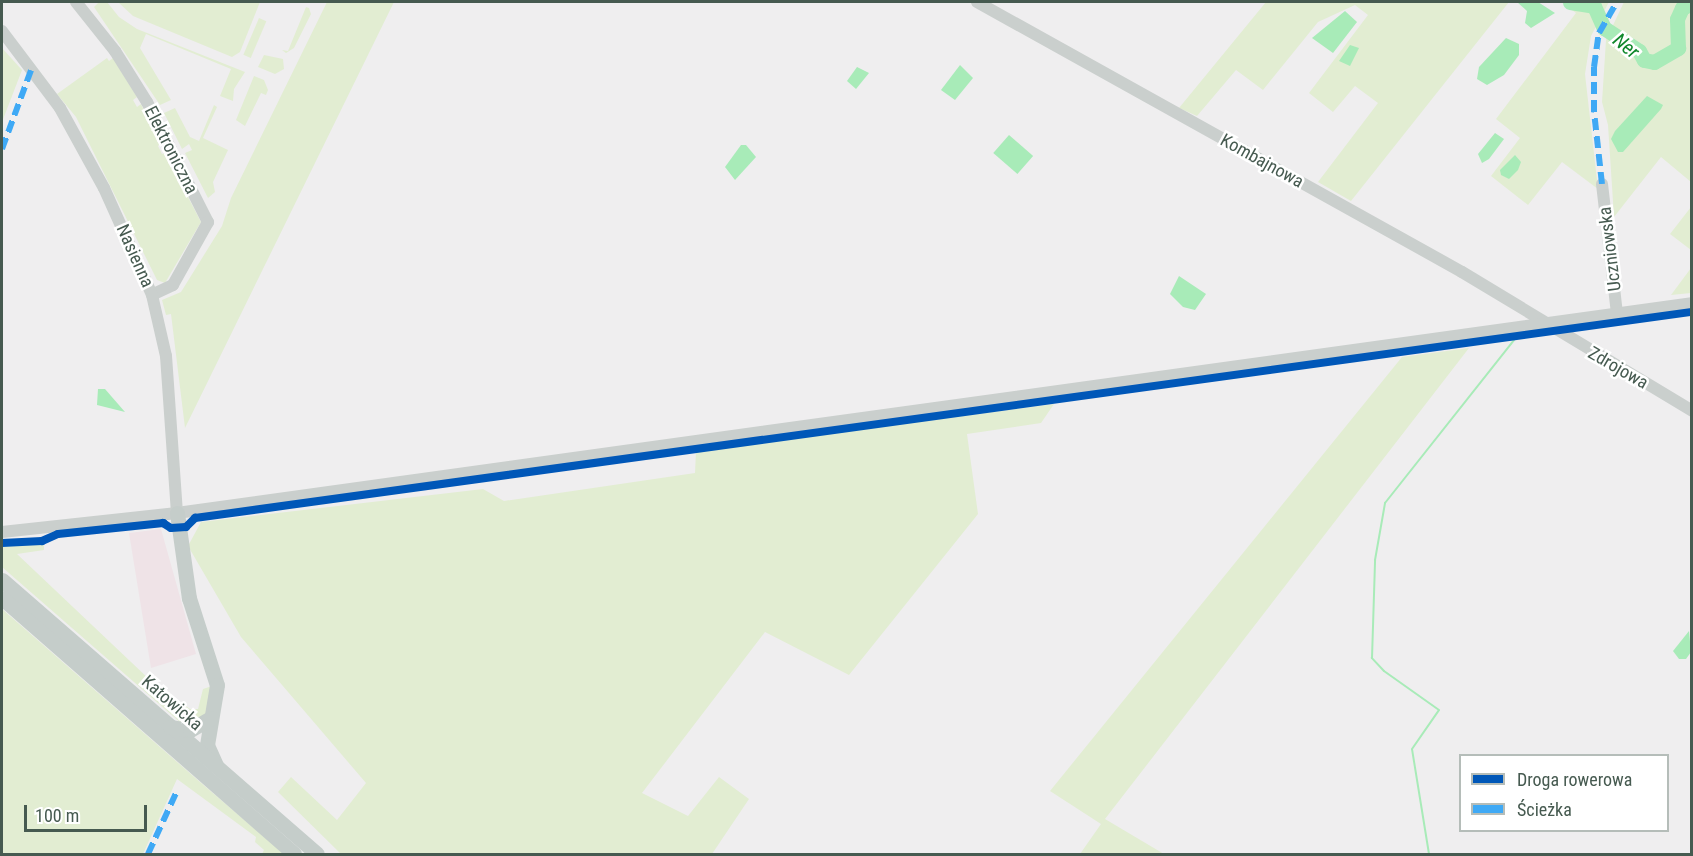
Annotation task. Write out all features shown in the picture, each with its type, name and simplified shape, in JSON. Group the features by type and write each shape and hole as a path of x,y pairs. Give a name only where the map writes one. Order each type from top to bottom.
{"main road":[{"path":"177,513 189,598 217,685 207,745 219,770"},
{"name":"Katowicka","path":"2,580 317,855"},
{"name":"Katowicka","path":"2,598 294,855"},
{"path":"169,727 190,730 211,718"}],"street":[{"name":"Elektroniczna","path":"76,2 143,95 208,222 173,285 152,295"},
{"name":"Kombajnowa","path":"977,2 1462,272 1545,323"},
{"name":"Nasienna","path":"2,31 60,108 104,188 152,295 166,356 177,513"},
{"name":"Uczniowska","path":"1602,184 1617,314"},
{"path":"2,532 177,513 1692,303"},
{"name":"Zdrojowa","path":"1545,323 1692,411"}],"shaded area":[{"path":"99,2 107,2 119,17 137,29 245,72 234,89 233,101 220,96 231,69 146,34 140,48 171,100 160,105 94,7"},
{"path":"118,2 260,2 240,52 232,57 133,16"},
{"path":"327,2 394,2 185,428 171,314 166,315 162,300 181,292 222,226 231,198"},
{"path":"1266,2 1509,2 1351,201 1318,182 1378,103 1355,86 1333,112 1309,93 1368,15 1355,5 1318,22 1263,90 1236,70 1197,116 1179,108"},
{"path":"1517,2 1538,2 1555,13 1531,28 1525,23 1527,11"},
{"path":"1561,2 1609,2 1591,36 1585,74 1598,189 1562,162 1528,205 1491,176 1520,138 1496,119 1576,13"},
{"path":"1624,2 1691,2 1691,182 1661,157 1614,217 1608,125 1602,102 1606,40"},
{"path":"306,7 309,8 311,14 294,48 286,53 282,50 288,51"},
{"path":"1345,11 1357,22 1333,53 1312,38"},
{"path":"259,18 266,21 251,58 243,55"},
{"path":"1506,38 1519,44 1519,55 1504,75 1487,85 1477,79 1479,67"},
{"path":"1350,45 1359,48 1350,66 1339,61"},
{"path":"2,48 22,70 2,122"},
{"path":"264,55 283,59 284,69 275,74 258,67"},
{"path":"107,58 109,61 113,58 137,97 133,100 137,107 141,104 160,144 158,146 162,154 165,153 201,222 165,283 157,280 76,117 57,94"},
{"path":"960,65 973,78 955,100 941,90"},
{"path":"857,67 869,73 856,89 847,81"},
{"path":"254,76 264,80 268,90 266,95 261,93 245,126 236,120"},
{"path":"1647,96 1663,105 1661,109 1623,152 1618,152 1611,139 1615,131"},
{"path":"214,105 217,107 203,138 228,150 213,182 215,192 208,198 185,153 192,150 189,144 182,149 164,113 175,108 190,137 199,141"},
{"path":"1495,133 1504,139 1489,159 1482,163 1478,154"},
{"path":"1009,135 1033,156 1017,174 993,153"},
{"path":"741,145 746,145 756,157 735,180 725,167"},
{"path":"1515,155 1521,162 1518,170 1509,179 1501,175 1500,170"},
{"path":"1691,207 1691,250 1670,234"},
{"path":"1691,268 1691,293 1671,295"},
{"path":"1179,276 1206,294 1195,310 1183,307 1170,294"},
{"path":"1469,348 1105,819 1164,854 1080,854 1101,824 1050,791 1402,357"},
{"path":"98,389 105,389 125,412 97,405"},
{"path":"1054,404 1041,423 967,434 978,514 849,675 765,632 642,793 688,816 719,777 749,799 712,854 341,854 278,792 291,777 337,820 366,783 241,637 188,546 201,522 483,489 504,501 695,473 696,451"},
{"path":"161,529 196,654 151,668 129,533"},
{"path":"44,542 44,550 17,554 150,680 190,709 198,709 203,689 212,686 210,707 199,723 181,723 2,567 2,546"},
{"path":"2,609 284,854 262,854 264,850 255,842 256,837 177,779 143,854 2,854"},
{"path":"1689,631 1691,652 1686,659 1679,659 1673,651"}],"waterway":[{"name":"Ner","path":"1570,2 1594,6 1604,28 1639,51 1644,60 1654,62 1678,48 1677,19 1682,8 1692,3"},
{"path":"1429,854 1412,749 1439,710 1384,671 1372,658 1375,560 1385,503 1514,340"}],"marked path":[{"path":"1602,184 1594,112 1594,67 1599,33 1617,2"},
{"path":"2,149 31,70"},
{"path":"148,854 177,791"}],"cycle path":[{"path":"2,543 42,541 58,534 163,523 171,528 186,527 195,518 1692,312"}]}
